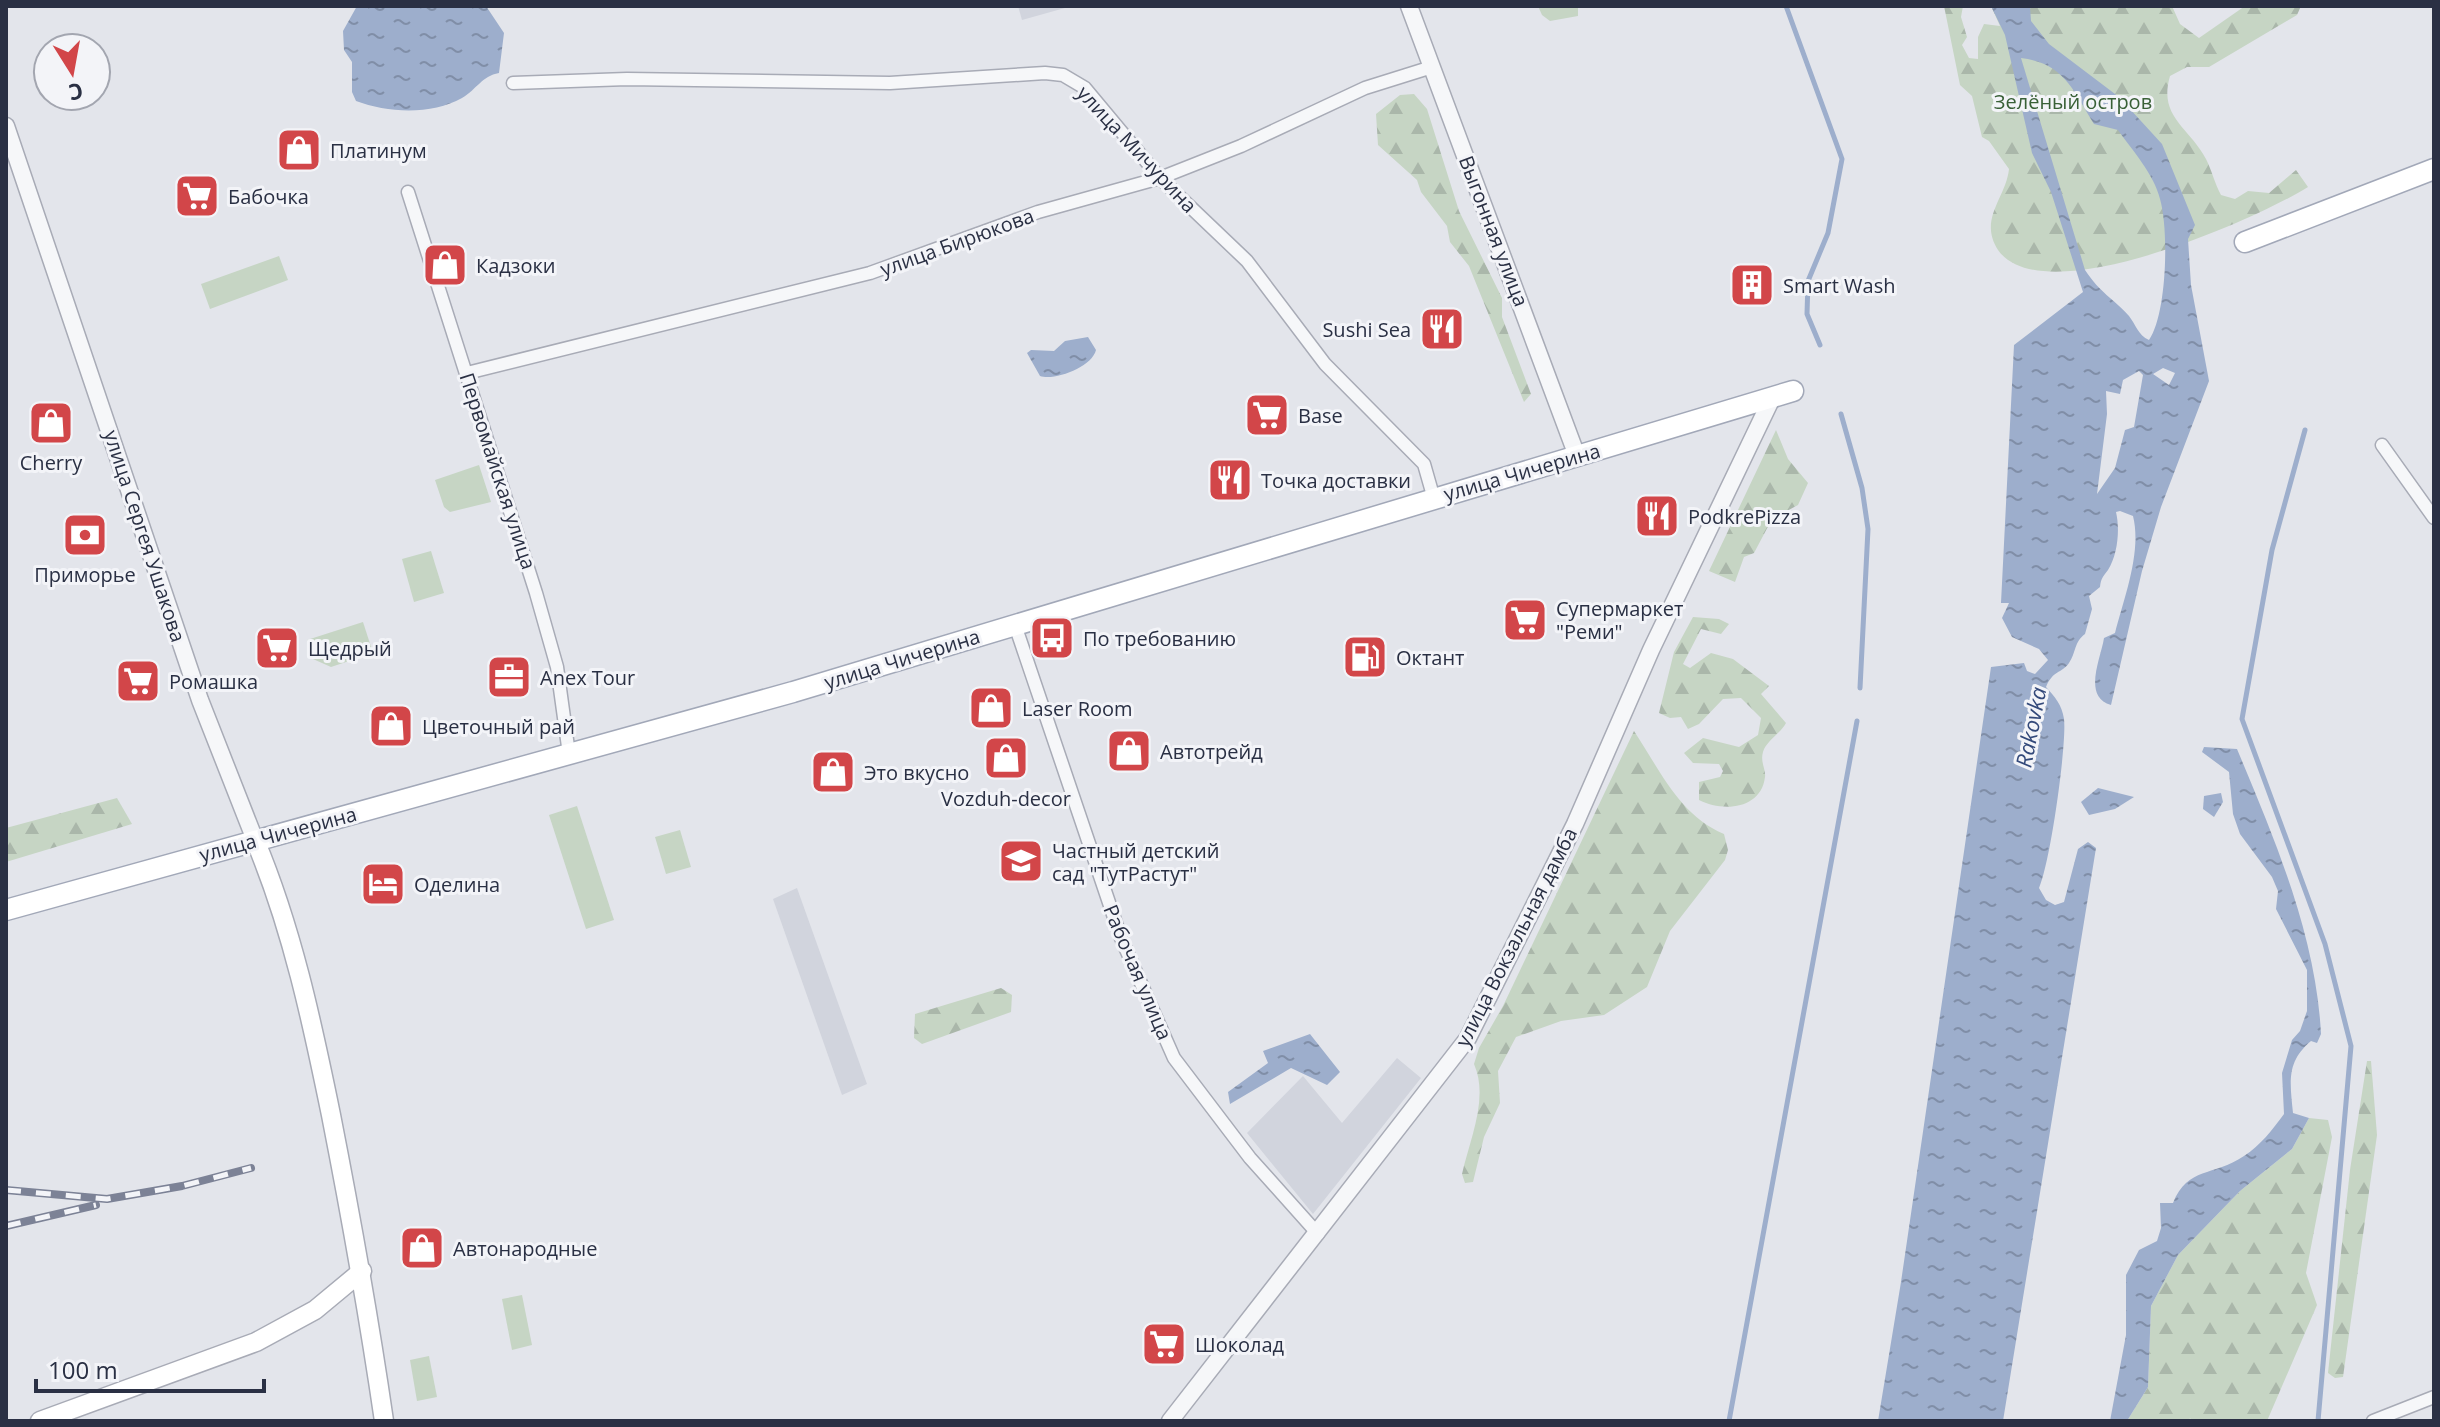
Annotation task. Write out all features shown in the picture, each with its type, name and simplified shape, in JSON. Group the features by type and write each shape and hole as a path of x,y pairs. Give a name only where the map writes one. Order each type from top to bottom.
{"main road":[{"path":"2245,242 2434,169"},
{"name":"улица Чичерина","path":"6,910 569,754 1015,625 1793,391"},
{"name":"улица Сергея Ушакова","path":"255,840 276,889 304,988 362,1271 384,1421"},
{"path":"40,1421 256,1342 315,1310 362,1271"}],"street":[{"name":"Выгонная улица","path":"1409,6 1577,456"},
{"name":"улица Бирюкова","path":"467,373 870,273 1038,212 1160,178 1241,146 1365,88 1432,67"},
{"name":"улица Мичурина","path":"513,83 627,79 890,83 1030,74 1063,75 1085,88 1160,178 1247,261 1325,364 1424,464 1434,499"},
{"name":"улица Сергея Ушакова","path":"6,126 195,685 255,840"},
{"name":"Первомайская улица","path":"408,192 557,667 569,754"},
{"name":"улица Вокзальная дамба","path":"1170,1421 1468,1038 1575,824 1651,650 1772,398"},
{"path":"2382,445 2434,518"},
{"name":"Рабочая улица","path":"1015,625 1121,938 1174,1058 1233,1137 1318,1234"},
{"path":"2373,1421 2434,1397"}],"shaded area":[{"path":"1018,6 1072,6 1022,20"},
{"path":"797,888 867,1084 842,1095 773,899"},
{"path":"1397,1058 1421,1078 1313,1214 1247,1133 1303,1076 1342,1123"}],"green space":[{"path":"1538,6 1578,6 1578,16 1550,21 1542,15"},
{"name":"Зелёный остров","path":"1944,6 1963,6 1961,17 1967,37 1962,45 1969,58 1978,59 1978,37 1984,24 2000,26 1991,6 2172,6 2180,24 2199,38 2245,6 2301,6 2297,15 2209,67 2187,67 2170,76 2167,90 2172,112 2206,159 2221,195 2235,199 2248,191 2269,193 2296,170 2308,187 2244,219 2151,254 2102,267 2058,272 2022,267 1998,250 1993,239 1992,218 2009,169 1989,141 1982,137 1972,96 1960,85"},
{"path":"1414,94 1427,109 1459,211 1502,298 1502,317 1531,394 1524,402 1469,266 1450,242 1447,226 1421,192 1417,180 1378,145 1376,114 1400,95"},
{"path":"279,256 288,280 210,309 201,284"},
{"path":"1776,430 1788,459 1808,483 1798,505 1772,519 1754,553 1744,557 1735,582 1709,571"},
{"path":"479,465 491,502 450,512 444,507 435,480"},
{"path":"431,551 444,593 414,602 402,559"},
{"path":"1693,617 1719,619 1729,624 1721,634 1701,629 1683,664 1690,668 1711,653 1733,659 1769,686 1761,694 1786,723 1763,752 1765,777 1762,788 1748,802 1739,805 1718,806 1699,800 1699,782 1720,777 1723,771 1719,764 1693,763 1684,753 1703,738 1739,747 1758,735 1761,718 1741,698 1723,699 1699,724 1688,729 1681,717 1670,718 1659,713 1674,652"},
{"path":"363,622 373,653 331,667 313,659 307,640"},
{"path":"1634,731 1683,803 1708,826 1724,834 1728,850 1725,860 1670,931 1647,987 1604,1015 1561,1021 1516,1037 1498,1071 1500,1103 1484,1137 1473,1182 1465,1183 1462,1174 1479,1105 1480,1091 1474,1064 1479,1048 1503,1006"},
{"path":"117,798 132,824 6,862 6,828"},
{"path":"577,806 614,920 586,929 549,815"},
{"path":"680,830 691,867 666,874 655,837"},
{"path":"1001,988 1012,995 1011,1012 922,1044 914,1038 915,1014"},
{"path":"2367,1061 2371,1061 2377,1135 2343,1377 2335,1378 2328,1373 2350,1170"},
{"path":"2309,1118 2328,1120 2332,1137 2306,1273 2317,1305 2267,1421 2192,1421 2190,1418 2189,1421 2127,1421 2148,1387 2151,1306 2178,1255 2240,1191 2292,1149"},
{"path":"522,1295 532,1345 512,1350 502,1299"},
{"path":"429,1356 437,1397 417,1401 410,1360"}],"water":[{"path":"357,6 486,6 504,33 499,73 488,77 450,104 424,110 396,110 356,101 352,92 352,62 344,50 343,31"},
{"name":"Rakovka","path":"1991,6 2030,6 2031,21 2049,44 2119,97 2162,144 2195,225 2188,239 2191,285 2209,381 2161,507 2142,571 2111,705 2102,701 2095,686 2104,638 2115,633 2134,560 2133,516 2120,511 2116,512 2118,534 2114,557 2100,587 2089,596 2092,609 2085,634 2069,663 2051,678 2046,687 2062,710 2064,733 2053,831 2039,888 2046,900 2055,905 2064,902 2078,849 2088,842 2096,848 2003,1421 1878,1421 1991,667 2024,663 2027,671 2035,674 2048,660 2039,649 2012,637 2002,618 2009,603 2001,603 2014,345 2083,292 2051,192 2032,153 2005,35","holes":["2021,58 2048,66 2066,80 2094,124 2118,130 2153,180 2163,213 2165,271 2160,311 2149,340 2085,270","2163,368 2175,373 2169,385 2153,374","2139,371 2143,375 2134,427 2125,430 2115,468 2097,494 2107,414 2106,391 2120,394 2123,380"]},
{"path":"1088,337 1096,350 1093,356 1080,367 1063,374 1040,376 1027,353 1031,350 1054,351 1065,341"},
{"path":"2204,747 2237,749 2251,783 2279,853 2302,924 2318,997 2321,1034 2317,1043 2311,1041 2297,1057 2292,1073 2293,1113 2309,1118 2292,1149 2240,1191 2178,1255 2151,1306 2148,1387 2127,1421 2110,1421 2126,1335 2126,1275 2139,1250 2157,1241 2161,1228 2160,1203 2173,1203 2179,1191 2194,1177 2244,1156 2280,1120 2284,1114 2282,1073 2292,1040 2300,1031 2307,1011 2307,970 2276,909 2278,891 2272,877 2240,834 2233,814 2229,772 2202,752"},
{"path":"2098,788 2134,797 2115,809 2089,815 2081,802"},
{"path":"2221,793 2223,802 2214,817 2203,809 2204,796"},
{"path":"1310,1034 1340,1072 1327,1085 1291,1068 1230,1104 1228,1092 1268,1063 1263,1051"}],"waterway":[{"path":"1786,6 1842,159 1828,233 1808,281 1807,314 1820,345"},
{"path":"1841,414 1862,488 1868,529 1860,688"},
{"path":"2305,430 2272,550 2242,719 2325,944 2351,1046 2318,1421"},
{"path":"1729,1421 1857,721"}],"railway":[{"path":"6,1190 107,1199 182,1186 251,1168"},
{"path":"6,1226 96,1205"}],"place":[{"name":"Платинум","path":"299,150"},
{"name":"Бабочка","path":"197,196"},
{"name":"Кадзоки","path":"445,265"},
{"name":"Smart Wash","path":"1752,285"},
{"name":"Sushi Sea","path":"1442,329"},
{"name":"Base","path":"1267,415"},
{"name":"Cherry","path":"51,423"},
{"name":"Точка доставки","path":"1230,480"},
{"name":"PodkrePizza","path":"1657,516"},
{"name":"Приморье","path":"85,535"},
{"name":"Супермаркет \"Реми\"","path":"1525,620"},
{"name":"По требованию","path":"1052,638"},
{"name":"Щедрый","path":"277,648"},
{"name":"Октант","path":"1365,657"},
{"name":"Anex Tour","path":"509,677"},
{"name":"Ромашка","path":"138,681"},
{"name":"Laser Room","path":"991,708"},
{"name":"Цветочный рай","path":"391,726"},
{"name":"Автотрейд","path":"1129,751"},
{"name":"Vozduh-decor","path":"1006,758"},
{"name":"Это вкусно","path":"833,772"},
{"name":"Частный детский сад \"ТутРастут\"","path":"1021,861"},
{"name":"Оделина","path":"383,884"},
{"name":"Автонародные","path":"422,1248"},
{"name":"Шоколад","path":"1164,1344"}]}
